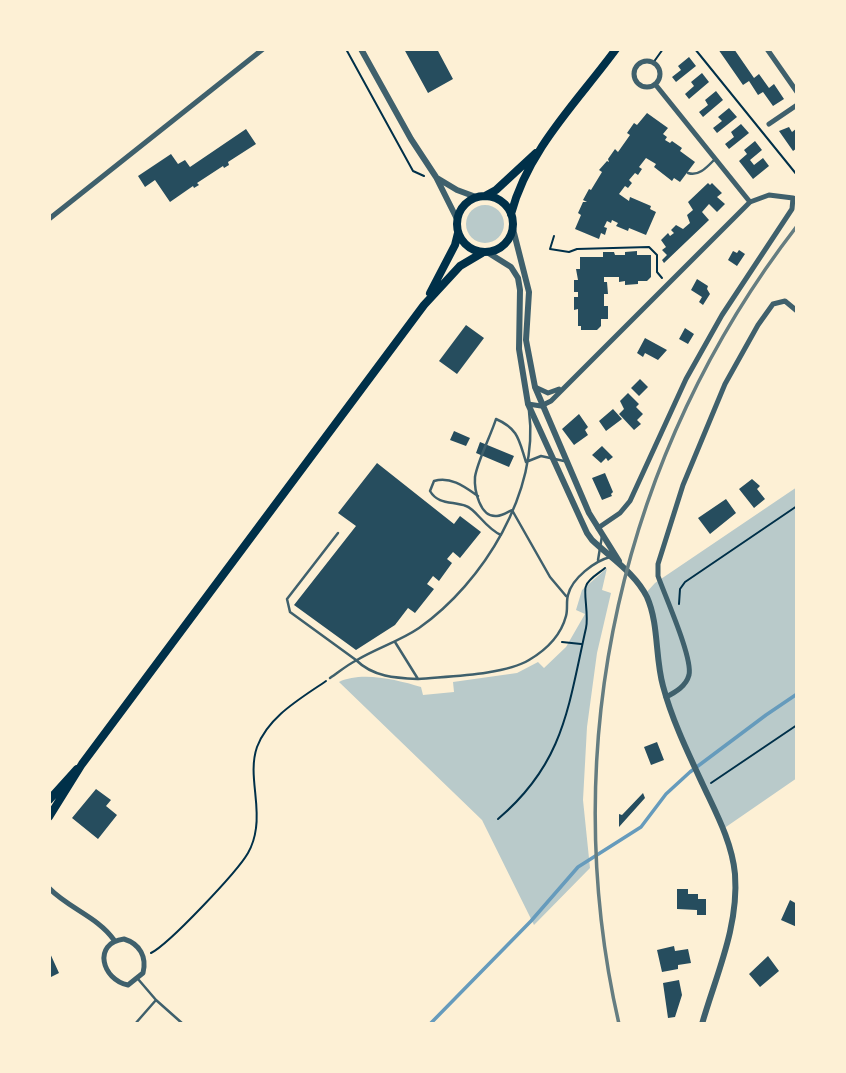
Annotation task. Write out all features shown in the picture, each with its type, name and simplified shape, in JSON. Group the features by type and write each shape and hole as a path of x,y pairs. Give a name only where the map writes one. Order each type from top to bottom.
{"main road":[{"path":"424,305 455,245 457,219 463,205 496,190 538,151 616,49"},
{"path":"49,817 82,764 424,305 460,266 504,245 513,229 512,214 522,185 538,151"},
{"path":"480,196 498,199 512,214"},
{"path":"458,233 467,246 485,253"},
{"path":"49,800 82,764"}],"street":[{"path":"49,219 264,49"},
{"path":"361,49 457,219"},
{"path":"767,49 797,92"},
{"path":"645,61 653,63 660,73 655,84 643,86 634,77 638,65 645,61"},
{"path":"655,84 750,202"},
{"path":"769,124 797,106"},
{"path":"432,177 457,190 480,196"},
{"path":"528,404 541,406 551,401 750,202 769,195 795,196 792,209 722,315 664,422 630,500 620,513 598,528"},
{"path":"513,229 529,292 526,340 541,406 598,528 622,566 641,588 649,604 666,697 729,846 735,892 730,933 702,1024"},
{"path":"485,253 511,267 518,278 519,349 528,404 587,533 622,566"},
{"path":"666,697 684,685 690,673 687,656 658,576 661,551 683,485 725,384 758,325 773,304 785,301 797,311"},
{"path":"535,387 548,393 562,388"},
{"path":"49,888 106,929 114,940"},
{"path":"49,895 57,896"},
{"path":"114,940 130,941 138,947 143,956 144,967 138,979 128,985 114,980 106,970 103,955 114,940"}],"lane":[{"path":"688,173 695,174 715,159"},
{"path":"330,678 356,660 395,642 440,612 463,589 501,535 512,510 532,434 528,404"},
{"path":"512,510 498,516 489,515 481,506 478,496 475,477 496,419 515,431 526,462"},
{"path":"526,462 541,456 566,462"},
{"path":"478,496 460,484 447,480 434,481 430,491 434,497 444,502 468,506 483,524 501,535"},
{"path":"512,510 550,577 567,597"},
{"path":"338,533 287,599 290,612 356,660 365,670 418,680 515,668 532,659 554,641 567,615 570,586 598,560 611,557"},
{"path":"598,560 603,536"},
{"path":"395,642 418,680"},
{"path":"138,979 156,1000 183,1024"},
{"path":"135,1024 156,1000"}],"path":[{"path":"346,49 413,171 432,177"},
{"path":"653,63 663,49"},
{"path":"695,49 797,176"},
{"path":"554,236 550,249 562,252 577,248 649,247 657,255 657,272 668,283"},
{"path":"679,606 680,589 685,582 797,506"},
{"path":"498,819 532,786 556,746 565,722 588,611 584,588 609,565"},
{"path":"554,641 582,644"},
{"path":"143,956 155,951 168,939 249,852 256,831 253,764 257,747 282,712 330,678"},
{"path":"709,785 797,724"}],"shaded area":[{"path":"485,205 498,211 504,224 498,237 485,243 472,237 466,224 472,211"},
{"path":"797,487 797,778 723,829 666,697 653,618 645,594 655,583"},
{"path":"607,568 602,590 611,593 597,653 587,727 583,800 590,868 534,925 482,820 339,682 358,677 391,679 421,687 423,695 454,692 453,682 517,673 538,662 544,668 566,647 585,614 576,610 582,590"}],"building":[{"path":"404,49 437,49 453,79 428,93"},
{"path":"718,49 734,49 754,78 759,74 769,88 774,84 784,99 773,106 763,92 758,95 749,81 743,85"},
{"path":"689,57 696,66 676,82 672,77 681,70 678,66"},
{"path":"702,73 709,82 689,99 685,94 694,86 691,82"},
{"path":"716,91 723,100 703,117 699,112 708,105 705,100"},
{"path":"729,108 737,117 717,133 713,128 722,121 718,117"},
{"path":"647,113 668,128 663,134 667,137 665,140 682,148 680,151 695,162 680,182 674,178 672,181 654,167 656,164 646,158 639,167 642,169 638,175 635,173 629,180 632,183 628,188 625,186 619,194 629,201 630,197 651,206 650,209 656,212 646,235 616,226 618,223 612,220 611,223 607,221 604,227 607,228 605,235 601,233 599,239 575,229 581,215 578,213 583,202 587,202 583,200 602,172 599,170 609,162 608,159 615,149 618,152 630,135 627,133 634,123 637,125"},
{"path":"741,124 749,133 729,149 725,144 734,137 731,132"},
{"path":"789,127 792,132 797,128 797,148 793,151 779,131"},
{"path":"246,129 256,144 228,162 229,165 224,168 223,166 197,183 199,185 194,188 193,186 170,202 155,180 145,187 138,176 171,154 178,164 185,160 190,167"},
{"path":"755,141 762,150 750,160 754,165 763,158 769,166 753,179 739,161 747,154 744,150"},
{"path":"708,183 712,183 722,193 717,197 725,204 717,212 709,204 702,212 709,220 664,263 662,260 667,255 662,250 666,247 661,240 668,233 670,236 674,233 671,230 676,225 683,229 690,223 687,215 693,210 688,202"},
{"path":"739,250 745,254 737,266 728,260 733,251 737,253"},
{"path":"637,251 637,255 651,255 651,277 647,281 638,281 638,284 625,285 625,281 619,282 619,277 604,277 608,294 604,294 604,306 608,306 608,319 601,319 601,326 597,330 581,330 581,326 578,326 578,309 574,310 574,297 578,297 578,292 574,292 574,280 578,280 576,269 580,269 580,257 603,257 603,252 625,255 625,252"},
{"path":"697,279 708,286 710,294 703,305 699,302 702,297 691,290"},
{"path":"466,325 484,338 457,374 439,361"},
{"path":"685,328 694,334 688,344 679,339"},
{"path":"645,338 667,350 658,360 645,353 643,357 637,353"},
{"path":"640,379 648,387 639,396 631,388"},
{"path":"628,393 639,404 636,407 643,414 637,420 641,424 634,430 619,414 624,409 620,401"},
{"path":"613,409 622,419 606,431 599,421"},
{"path":"579,414 588,427 585,430 588,435 574,445 562,429"},
{"path":"454,431 470,438 466,446 450,440"},
{"path":"480,442 514,456 509,467 476,453"},
{"path":"602,446 613,457 608,461 606,458 601,463 592,455"},
{"path":"377,463 454,524 460,516 481,532 460,558 453,552 447,559 452,563 439,581 433,576 427,584 434,589 415,613 408,608 395,625 356,650 294,605 356,526 338,513"},
{"path":"605,473 613,492 612,496 602,500 592,478"},
{"path":"752,479 760,486 757,489 765,499 754,508 739,489"},
{"path":"726,499 736,513 710,534 698,518"},
{"path":"657,742 664,760 651,765 644,747"},
{"path":"96,789 111,800 106,806 117,815 98,839 72,818"},
{"path":"643,793 645,798 619,827 619,814 622,815"},
{"path":"677,889 688,889 688,894 698,894 698,899 706,899 706,915 697,915 697,910 677,909"},
{"path":"790,900 797,904 797,927 781,920"},
{"path":"674,946 675,951 688,949 691,963 662,972 657,950"},
{"path":"49,951 59,973 49,978"},
{"path":"768,956 779,971 760,987 749,974"},
{"path":"679,980 682,995 675,1017 668,1018 663,983"}],"waterway":[{"path":"430,1024 531,921 578,867 641,827 666,794 690,772 797,694"}],"railway":[{"path":"619,1024 601,919 595,813 601,708 618,605 647,504 686,407 736,314 797,226"}]}
